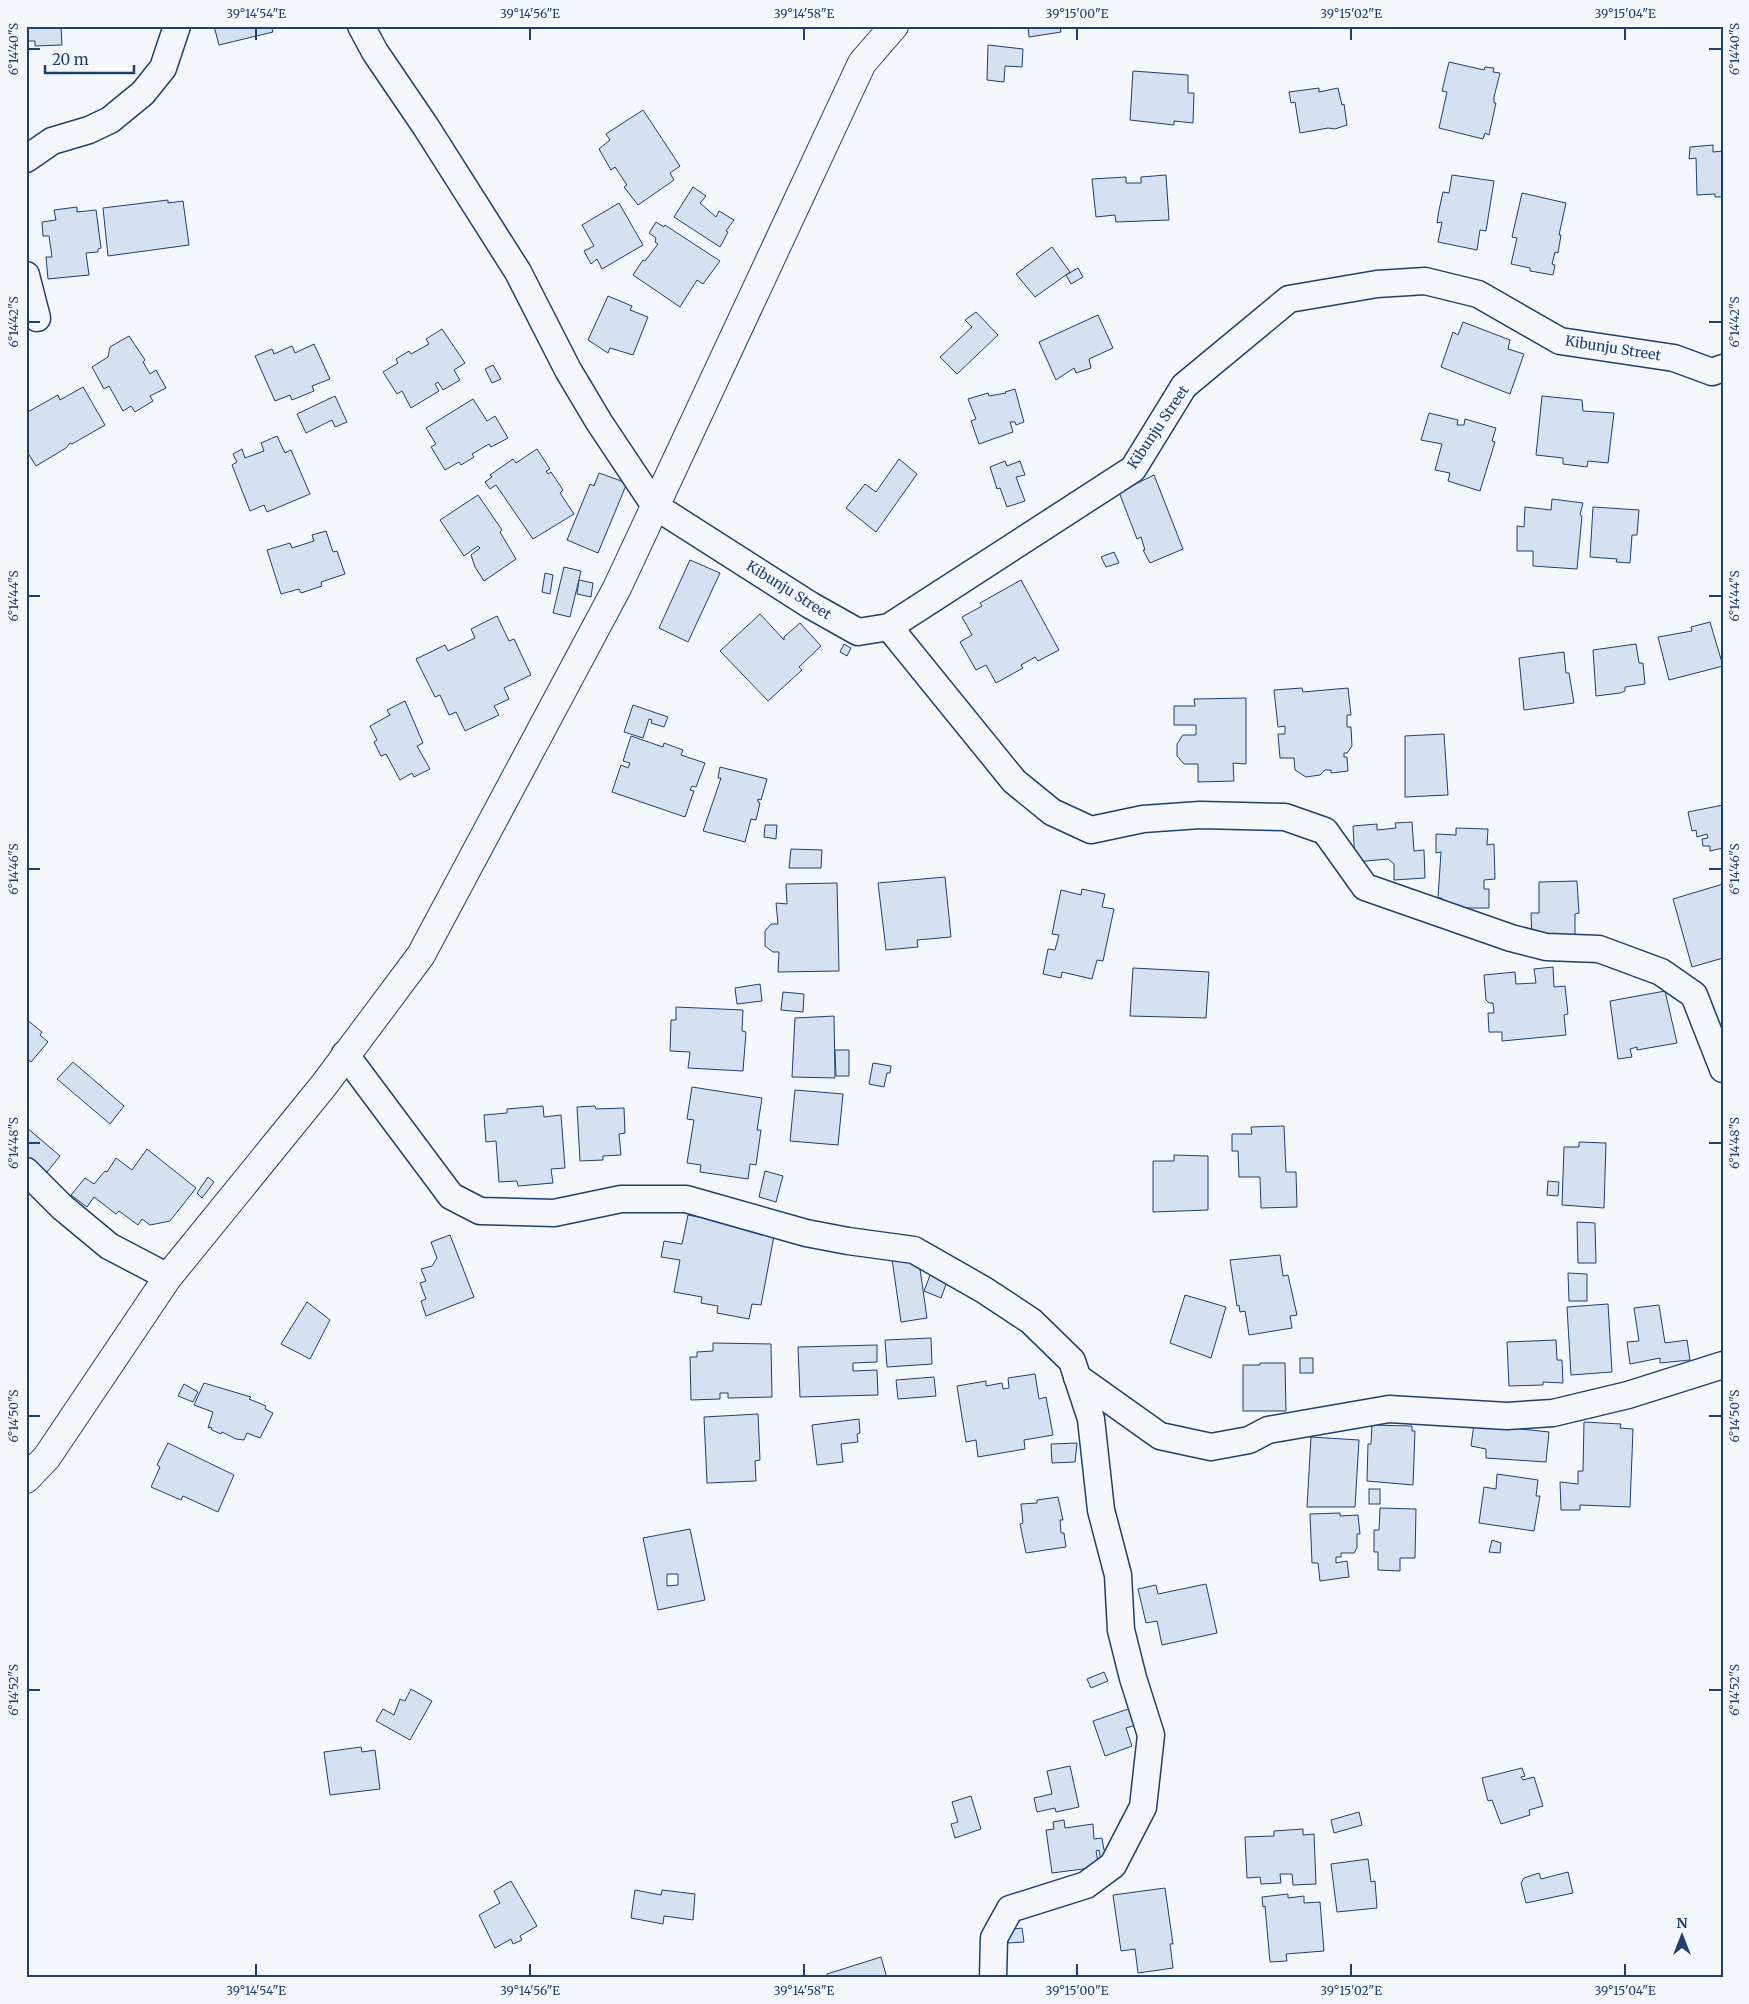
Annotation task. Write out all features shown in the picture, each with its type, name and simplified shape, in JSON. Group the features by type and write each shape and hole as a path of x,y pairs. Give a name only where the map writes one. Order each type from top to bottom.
{"street":[{"path":"26,159 52,141 89,130 110,120 144,93 163,68 177,26"},
{"path":"361,26 374,52 426,127 518,272 572,377 599,422 655,506"},
{"path":"26,1480 47,1457 168,1277 324,1086 345,1054 421,955 617,588 862,63 894,26"},
{"path":"26,275 37,318"},
{"name":"Kibunju Street","path":"655,506 810,605 858,632 889,627 1133,469 1184,386 1289,299 1378,284 1425,281 1478,294 1560,341 1674,358 1712,372 1723,368"},
{"path":"889,627 1014,781 1052,812 1091,830 1144,819 1200,815 1285,817 1325,831 1365,886 1512,938 1546,947 1599,949 1661,972 1694,995 1723,1069"},
{"path":"345,1054 451,1196 480,1211 554,1213 621,1199 686,1199 747,1218 806,1233 848,1242 914,1250 984,1290 1031,1321 1072,1361 1091,1419 1101,1510 1118,1575 1121,1630 1133,1678 1151,1735 1142,1807 1114,1865 1086,1885 1010,1908 994,1938 993,1978"},
{"path":"26,1171 62,1206 109,1246 168,1277"},
{"path":"1077,1377 1160,1436 1211,1447 1249,1440 1268,1430 1389,1409 1507,1416 1553,1413 1628,1395 1723,1365"}],"building":[{"path":"26,26 61,26 62,45 35,46 35,41 26,41"},
{"path":"214,26 271,26 273,32 219,45"},
{"path":"1028,26 1060,26 1061,32 1029,37"},
{"path":"988,45 1023,49 1022,67 1005,66 1004,82 987,80"},
{"path":"1449,62 1484,70 1485,67 1494,68 1493,72 1500,73 1494,97 1494,103 1496,103 1489,135 1485,133 1483,139 1439,128 1447,92 1442,91"},
{"path":"1133,71 1188,75 1188,93 1194,93 1193,123 1174,121 1174,125 1130,120"},
{"path":"1319,88 1319,92 1338,88 1342,105 1344,104 1347,125 1335,129 1328,128 1300,133 1295,102 1291,103 1289,92"},
{"path":"643,110 680,166 670,173 674,180 638,205 624,187 627,185 615,167 611,170 599,149 610,140 606,134"},
{"path":"1713,145 1713,152 1723,151 1723,197 1715,197 1715,194 1697,195 1696,158 1689,159 1690,147"},
{"path":"1166,175 1169,220 1116,222 1115,215 1096,217 1092,179 1126,177 1126,183 1141,183 1141,177"},
{"path":"1452,175 1494,181 1486,231 1480,230 1477,250 1438,242 1442,222 1437,223 1439,210 1443,192 1449,193"},
{"path":"693,187 706,196 700,203 716,217 719,211 734,220 726,231 728,232 720,247 674,217"},
{"path":"1522,193 1566,203 1559,235 1561,235 1558,253 1555,252 1552,264 1555,265 1553,275 1530,271 1530,268 1511,264 1517,238 1512,237"},
{"path":"168,200 168,203 183,201 189,245 108,256 103,208"},
{"path":"619,203 643,245 602,269 597,259 591,264 584,251 594,246 582,225"},
{"path":"77,207 77,212 96,210 101,248 98,249 98,252 86,253 89,275 48,279 46,257 52,257 49,236 43,236 42,222 56,220 54,210"},
{"path":"656,222 664,227 665,225 720,261 703,284 697,280 680,307 633,275 643,260 645,261 658,244 655,242 656,238 649,233"},
{"path":"1052,247 1070,272 1035,297 1016,274"},
{"path":"1078,268 1083,277 1071,284 1066,275"},
{"path":"608,296 632,306 630,310 648,317 633,355 610,348 608,353 588,340"},
{"path":"976,312 998,335 957,374 940,357 972,327 965,320"},
{"path":"1098,315 1113,348 1089,359 1091,368 1076,373 1074,368 1056,380 1039,342"},
{"path":"1463,322 1510,340 1508,349 1524,354 1510,394 1441,367 1453,332 1458,335"},
{"path":"442,329 465,363 454,370 460,380 443,390 438,382 435,384 439,391 411,408 402,391 397,394 383,372 398,363 396,359 409,351 411,354 429,344 426,339"},
{"path":"129,336 145,360 143,362 150,374 156,370 166,388 150,396 153,401 135,412 131,406 123,411 109,386 104,389 92,367 108,357 110,347"},
{"path":"314,344 330,379 312,386 314,391 292,400 290,395 275,401 255,356 272,349 274,354 292,346 295,353"},
{"path":"493,365 501,379 492,383 485,369"},
{"path":"83,387 105,425 72,444 70,443 66,448 36,466 26,450 26,413 58,395 60,400"},
{"path":"1015,389 1024,422 1016,425 1015,422 1010,422 1013,432 979,444 971,421 976,419 968,399 988,393 989,396 1006,393"},
{"path":"335,396 347,422 335,427 332,420 306,433 297,414"},
{"path":"1542,396 1582,400 1583,411 1614,413 1608,463 1588,461 1587,467 1563,464 1563,458 1536,455"},
{"path":"473,399 487,421 495,416 508,438 491,447 489,444 472,454 474,457 461,465 459,462 445,470 431,447 436,444 426,428"},
{"path":"1429,413 1458,420 1457,425 1464,425 1465,419 1496,428 1492,441 1495,442 1480,491 1448,481 1450,473 1435,470 1442,444 1421,440"},
{"path":"277,436 285,453 291,450 310,494 267,512 264,505 250,511 232,465 237,462 233,454 242,449 245,458 264,451 261,443"},
{"path":"537,449 550,469 546,471 548,474 551,472 563,490 560,493 574,514 533,539 496,485 490,489 485,482 492,477 490,475 513,459 516,463"},
{"path":"899,459 917,474 876,532 846,508 865,484 876,492"},
{"path":"1005,461 1007,466 1020,461 1025,475 1016,477 1025,501 1007,507 1000,488 997,489 990,467"},
{"path":"599,473 627,483 598,553 567,540 590,484 594,486"},
{"path":"1154,475 1183,549 1150,563 1143,550 1145,550 1141,537 1137,539 1119,492"},
{"path":"478,495 502,530 500,532 516,559 484,581 475,567 471,555 480,548 478,546 464,556 440,520"},
{"path":"1552,499 1583,503 1580,515 1582,516 1577,569 1533,566 1533,551 1517,551 1517,526 1524,527 1525,507 1551,510"},
{"path":"1593,507 1639,510 1637,535 1632,535 1630,563 1616,562 1617,559 1590,557"},
{"path":"326,531 333,552 337,551 345,574 321,582 322,586 301,593 299,589 281,594 267,550 290,543 292,548 314,541 312,535"},
{"path":"1114,552 1119,563 1106,567 1101,557"},
{"path":"690,560 720,573 688,642 659,628"},
{"path":"564,567 581,571 570,617 553,613"},
{"path":"545,573 553,575 550,594 542,592"},
{"path":"579,580 593,583 591,597 577,594"},
{"path":"1021,580 1059,650 1038,661 1035,657 1021,665 1023,668 996,683 986,665 976,670 960,642 972,635 962,617 982,606 980,603"},
{"path":"760,614 784,640 784,637 800,623 821,646 799,667 802,670 768,701 720,651"},
{"path":"497,616 509,641 514,639 531,675 504,688 509,699 494,706 499,715 465,731 456,712 449,715 440,695 435,697 416,659 445,645 448,651 475,638 471,629"},
{"path":"1710,622 1723,666 1669,680 1658,637 1692,631 1691,627"},
{"path":"844,644 851,648 847,656 840,652"},
{"path":"1636,644 1639,663 1643,663 1645,684 1625,687 1625,691 1620,693 1596,696 1593,650"},
{"path":"1564,652 1566,673 1569,673 1574,703 1524,710 1519,658"},
{"path":"1302,688 1303,692 1348,688 1351,715 1347,715 1347,727 1351,727 1352,746 1347,753 1344,753 1344,757 1347,757 1348,771 1331,773 1331,770 1325,770 1320,775 1306,777 1295,770 1294,758 1280,758 1278,734 1285,734 1285,726 1278,727 1274,690"},
{"path":"1246,698 1246,764 1233,763 1234,781 1198,782 1198,764 1184,764 1177,756 1177,744 1183,735 1196,735 1196,725 1174,725 1174,706 1195,706 1194,699"},
{"path":"405,701 423,743 417,746 430,769 414,777 412,773 400,780 386,754 381,756 374,742 377,740 370,726 390,715 387,710"},
{"path":"633,705 668,717 664,727 651,723 652,720 649,719 643,738 624,732"},
{"path":"1444,734 1448,795 1405,797 1405,736"},
{"path":"631,736 663,747 664,743 683,750 681,755 705,763 696,787 692,786 690,790 694,791 685,817 612,792 621,765 628,768 630,763 623,761"},
{"path":"720,767 767,779 761,800 758,799 760,803 756,820 751,819 745,842 703,831 721,778 718,778"},
{"path":"1723,805 1723,848 1710,851 1710,846 1703,846 1702,839 1708,838 1707,834 1697,837 1696,830 1692,831 1688,812"},
{"path":"1412,822 1414,851 1424,850 1425,878 1394,880 1394,864 1388,859 1355,862 1353,826 1377,824 1377,830 1396,828 1395,823"},
{"path":"765,825 777,825 776,839 764,837"},
{"path":"1456,828 1488,829 1487,845 1494,844 1495,879 1484,880 1484,889 1489,889 1489,908 1442,908 1442,898 1438,898 1441,852 1436,853 1436,834 1456,835"},
{"path":"791,849 822,850 821,868 789,868"},
{"path":"945,877 951,937 917,940 918,947 886,950 878,883"},
{"path":"1577,881 1579,913 1575,914 1575,939 1532,941 1531,913 1539,913 1539,882"},
{"path":"837,883 839,971 778,972 779,952 773,952 765,946 765,931 771,924 778,924 776,903 787,904 786,884"},
{"path":"1723,884 1723,958 1692,967 1673,899"},
{"path":"1082,889 1105,894 1102,907 1114,909 1103,961 1097,960 1092,979 1062,972 1061,978 1043,974 1048,949 1055,950 1059,935 1052,934 1061,890 1081,895"},
{"path":"1553,967 1554,987 1565,986 1568,1014 1564,1015 1566,1035 1502,1041 1502,1032 1489,1032 1488,1013 1494,1013 1493,1003 1489,1003 1486,1000 1484,975 1515,972 1516,984 1536,983 1534,969"},
{"path":"1133,968 1209,972 1206,1018 1130,1016"},
{"path":"760,984 762,1001 737,1004 735,988"},
{"path":"1665,991 1677,1043 1637,1050 1637,1047 1630,1049 1632,1057 1618,1059 1610,1001"},
{"path":"783,992 804,994 803,1012 781,1010"},
{"path":"676,1007 743,1010 742,1031 746,1032 743,1071 688,1068 690,1052 670,1051 671,1020 676,1020"},
{"path":"834,1016 835,1078 792,1077 795,1018"},
{"path":"26,1019 42,1032 40,1035 48,1042 31,1062 26,1058"},
{"path":"835,1050 849,1050 849,1076 836,1076"},
{"path":"73,1062 124,1106 110,1124 57,1079"},
{"path":"873,1063 891,1066 890,1073 887,1073 884,1087 869,1084"},
{"path":"692,1087 762,1098 757,1130 761,1130 756,1165 750,1164 748,1179 700,1172 701,1165 687,1163 694,1120 687,1119"},
{"path":"795,1090 843,1094 838,1145 790,1141"},
{"path":"543,1106 544,1117 561,1115 565,1168 551,1169 553,1183 518,1186 517,1181 499,1182 496,1141 486,1142 484,1115 507,1113 507,1109"},
{"path":"595,1106 596,1109 624,1108 625,1133 619,1134 621,1155 603,1156 603,1160 580,1161 577,1107"},
{"path":"1284,1126 1286,1172 1296,1172 1297,1207 1261,1208 1260,1177 1239,1177 1238,1151 1232,1151 1232,1134 1252,1134 1251,1127"},
{"path":"26,1127 60,1156 47,1172 26,1155"},
{"path":"1579,1142 1606,1143 1604,1208 1562,1205 1564,1147 1579,1147"},
{"path":"147,1149 196,1188 170,1221 150,1225 142,1219 138,1225 119,1211 116,1214 94,1197 87,1207 71,1195 85,1178 94,1184 105,1171 107,1172 116,1158 132,1170"},
{"path":"1174,1155 1208,1156 1208,1210 1153,1212 1153,1161 1174,1161"},
{"path":"765,1171 783,1176 776,1202 759,1197"},
{"path":"208,1177 214,1182 202,1198 197,1193"},
{"path":"1548,1181 1559,1182 1558,1196 1547,1195"},
{"path":"688,1215 753,1227 752,1232 774,1236 761,1305 752,1304 749,1319 717,1313 718,1306 701,1303 702,1297 674,1292 680,1260 661,1257 664,1241 682,1244"},
{"path":"1577,1222 1595,1223 1596,1263 1578,1263"},
{"path":"450,1235 474,1297 426,1316 421,1301 426,1299 420,1283 426,1281 421,1269 432,1266 437,1258 431,1242"},
{"path":"918,1255 927,1318 901,1322 892,1259"},
{"path":"1280,1255 1283,1276 1288,1275 1297,1315 1290,1316 1292,1328 1249,1335 1245,1311 1240,1312 1239,1305 1237,1306 1230,1260"},
{"path":"931,1273 948,1279 941,1298 924,1291"},
{"path":"1568,1273 1587,1274 1587,1301 1569,1301"},
{"path":"1185,1295 1226,1307 1211,1358 1170,1343"},
{"path":"307,1302 330,1320 310,1359 281,1344"},
{"path":"1608,1304 1612,1372 1571,1375 1567,1307"},
{"path":"1659,1305 1665,1343 1687,1340 1690,1360 1660,1363 1660,1358 1630,1364 1627,1342 1639,1341 1634,1308"},
{"path":"931,1338 932,1364 887,1367 885,1340"},
{"path":"1556,1340 1557,1360 1562,1360 1563,1383 1543,1382 1543,1385 1509,1386 1507,1342"},
{"path":"713,1343 771,1344 772,1397 728,1398 728,1393 720,1393 720,1399 691,1400 690,1357 697,1357 697,1352 713,1351"},
{"path":"877,1345 877,1362 853,1363 853,1371 877,1370 878,1395 800,1397 798,1347"},
{"path":"1300,1358 1313,1358 1313,1373 1300,1373"},
{"path":"1260,1363 1285,1363 1286,1411 1243,1411 1243,1365 1260,1365"},
{"path":"1035,1374 1039,1399 1046,1397 1053,1435 1024,1440 1025,1449 978,1457 976,1440 966,1442 957,1386 986,1381 986,1386 1002,1383 1003,1389 1009,1388 1008,1378"},
{"path":"934,1377 936,1396 898,1399 896,1380"},
{"path":"204,1383 251,1397 249,1399 266,1406 265,1409 273,1413 260,1438 247,1433 244,1440 236,1439 222,1432 221,1434 212,1430 211,1427 208,1428 213,1412 194,1405"},
{"path":"184,1384 198,1392 193,1402 178,1396"},
{"path":"758,1414 760,1460 755,1461 756,1481 707,1483 704,1417"},
{"path":"859,1419 860,1433 857,1434 858,1442 841,1444 843,1462 817,1465 812,1425"},
{"path":"1584,1422 1621,1424 1620,1428 1633,1429 1630,1507 1580,1505 1580,1510 1561,1510 1560,1482 1578,1484 1578,1471 1583,1471"},
{"path":"1474,1424 1549,1432 1546,1462 1486,1458 1486,1449 1471,1446"},
{"path":"1372,1425 1412,1426 1412,1431 1415,1431 1413,1485 1367,1481 1368,1444 1371,1444"},
{"path":"1311,1437 1359,1440 1355,1507 1307,1507"},
{"path":"168,1443 234,1475 218,1512 183,1496 181,1500 151,1487 160,1467 157,1465"},
{"path":"1077,1443 1075,1462 1052,1463 1051,1444"},
{"path":"1497,1474 1538,1480 1536,1496 1540,1496 1534,1531 1479,1523 1484,1487 1496,1489"},
{"path":"1369,1489 1380,1489 1380,1504 1369,1504"},
{"path":"1058,1497 1063,1520 1060,1520 1061,1533 1064,1533 1066,1547 1026,1553 1020,1524 1023,1523 1021,1504 1037,1503 1037,1500"},
{"path":"1380,1508 1416,1509 1415,1558 1400,1558 1400,1571 1378,1570 1378,1552 1374,1552 1374,1530 1379,1530"},
{"path":"1340,1513 1340,1516 1358,1515 1360,1534 1357,1534 1357,1548 1354,1553 1341,1553 1341,1557 1336,1557 1336,1563 1347,1561 1349,1577 1320,1581 1318,1563 1312,1563 1310,1514"},
{"path":"690,1529 705,1600 658,1610 643,1538","holes":["667,1574 678,1574 678,1585 667,1586"]},
{"path":"1492,1540 1501,1543 1500,1553 1489,1552"},
{"path":"1206,1584 1217,1633 1162,1645 1157,1621 1146,1623 1138,1589 1156,1585 1158,1594"},
{"path":"1104,1672 1108,1681 1091,1688 1087,1679"},
{"path":"411,1689 432,1701 410,1740 376,1721 383,1709 394,1715 400,1699 405,1701"},
{"path":"1137,1706 1143,1723 1126,1728 1132,1746 1105,1756 1093,1721"},
{"path":"361,1747 362,1752 375,1750 380,1789 330,1795 324,1752"},
{"path":"1070,1766 1079,1807 1056,1812 1055,1808 1037,1812 1034,1798 1052,1794 1047,1771"},
{"path":"1522,1768 1525,1776 1521,1777 1523,1780 1534,1777 1543,1806 1529,1810 1530,1815 1501,1824 1492,1800 1488,1801 1482,1778"},
{"path":"971,1796 981,1829 955,1838 951,1824 958,1822 952,1802"},
{"path":"1359,1812 1362,1825 1334,1833 1331,1820"},
{"path":"1064,1820 1065,1828 1093,1824 1094,1839 1102,1838 1104,1850 1110,1849 1101,1861 1099,1850 1096,1851 1099,1867 1052,1873 1046,1830 1054,1829 1053,1822"},
{"path":"1303,1829 1303,1835 1314,1834 1316,1884 1293,1885 1292,1874 1280,1874 1281,1883 1261,1884 1260,1877 1247,1878 1245,1837 1274,1836 1274,1831"},
{"path":"1368,1859 1371,1882 1375,1881 1377,1908 1337,1912 1331,1864"},
{"path":"1568,1872 1573,1893 1526,1903 1521,1883 1524,1878 1539,1873 1541,1879"},
{"path":"511,1881 537,1926 520,1936 522,1940 513,1944 511,1939 495,1948 479,1915 500,1903 494,1891"},
{"path":"1165,1888 1173,1944 1170,1944 1173,1968 1138,1973 1135,1949 1121,1951 1113,1895"},
{"path":"635,1890 661,1895 662,1890 695,1894 693,1920 664,1916 663,1924 631,1918"},
{"path":"1288,1894 1288,1898 1304,1896 1304,1903 1320,1902 1324,1951 1286,1954 1287,1961 1270,1962 1265,1906 1263,1907 1262,1897"},
{"path":"1022,1928 1024,1942 1008,1943 1007,1930"},
{"path":"881,1957 887,1978 828,1978 827,1974"}]}
